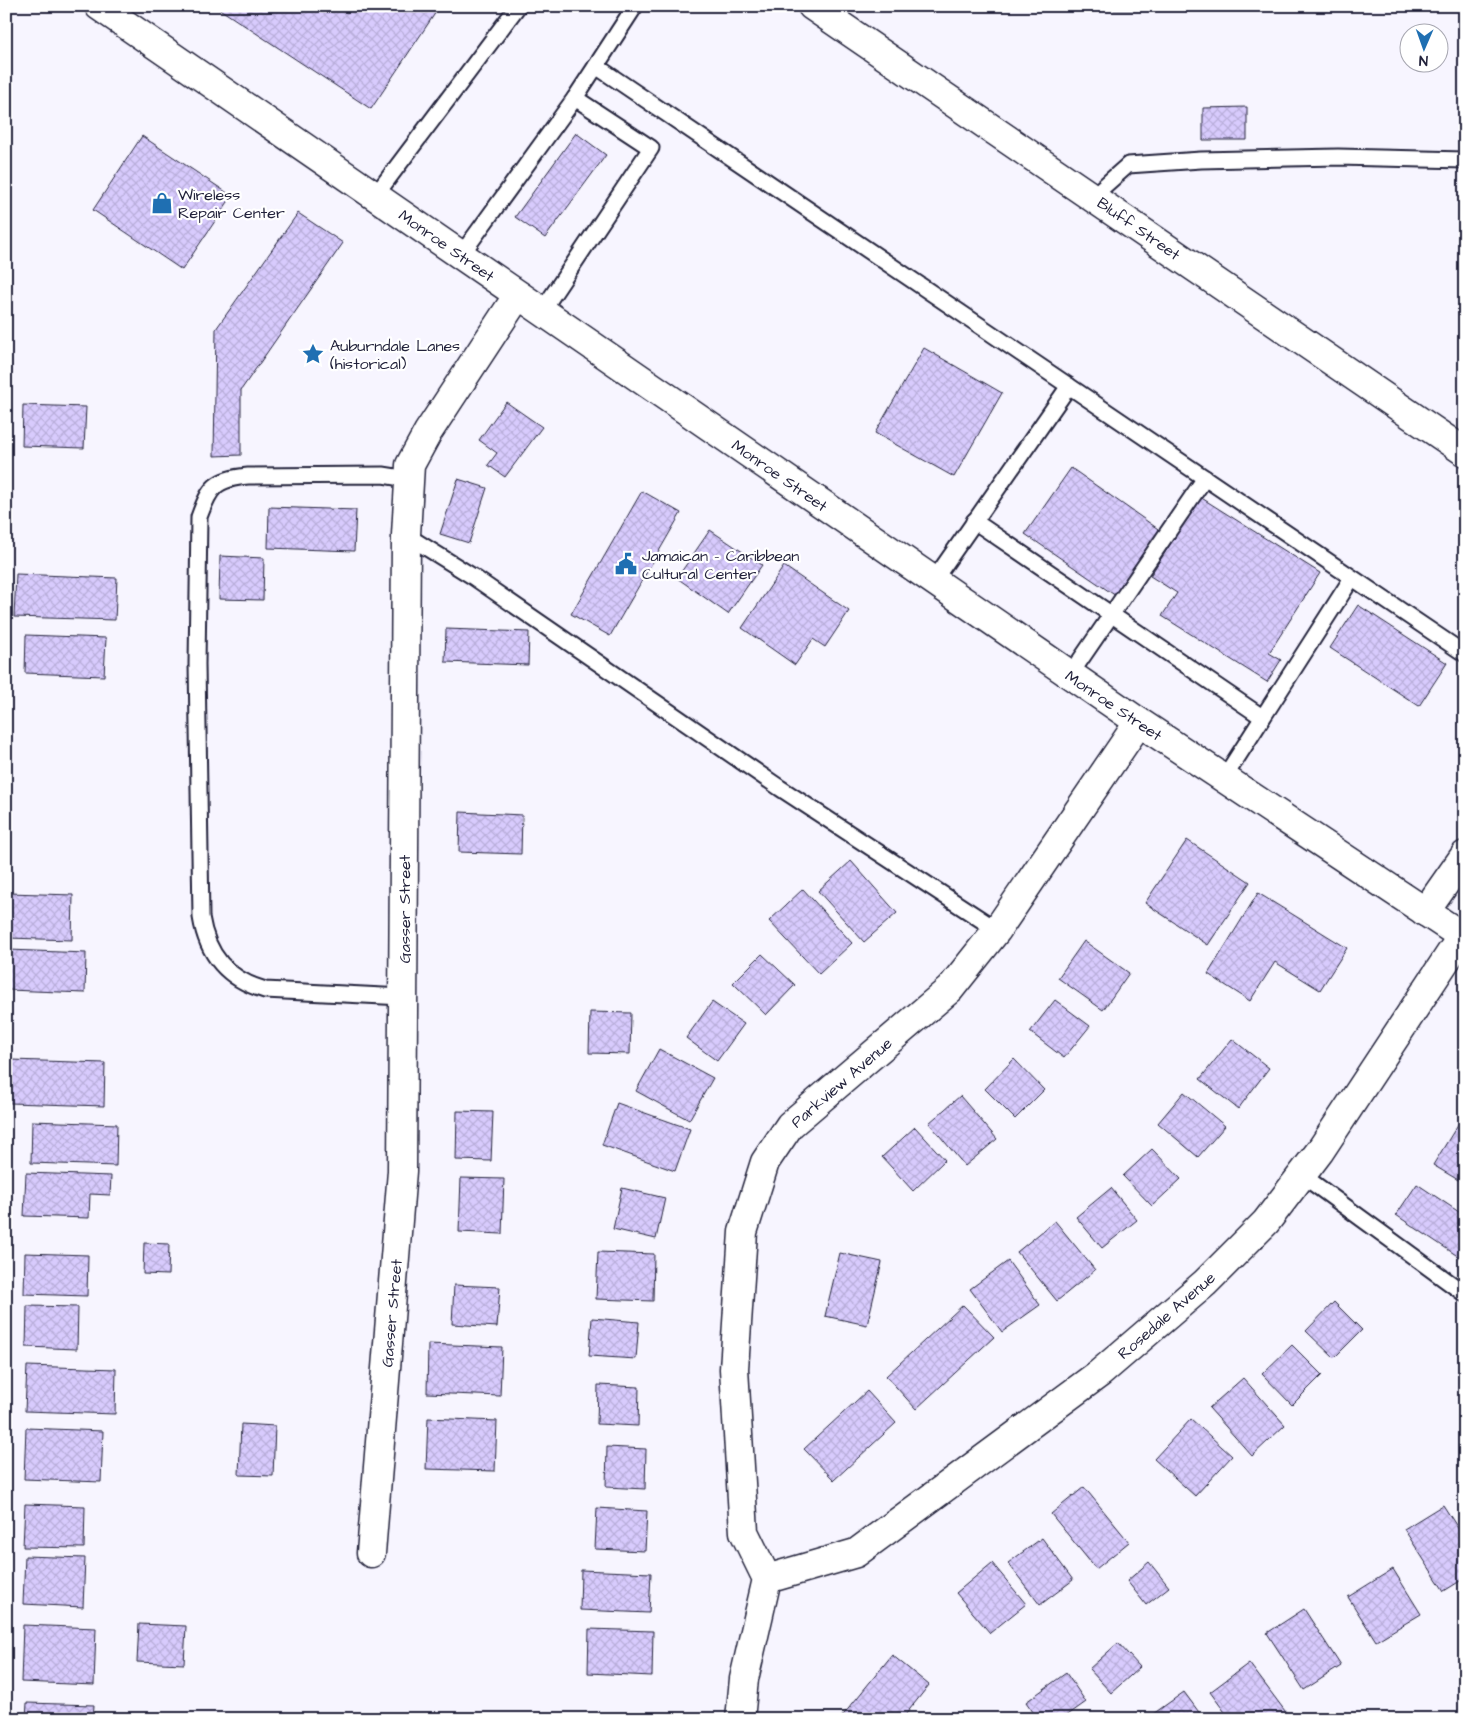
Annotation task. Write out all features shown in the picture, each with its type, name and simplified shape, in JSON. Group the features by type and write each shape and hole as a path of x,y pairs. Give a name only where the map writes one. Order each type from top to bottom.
{"street":[{"name":"Bluff Street","path":"812,6 1093,196 1465,452"},
{"name":"Monroe Street","path":"105,8 1139,722 1463,937"},
{"name":"Gasser Street","path":"371,1553 402,1171 406,535 408,479 410,466 428,432 518,295"},
{"name":"Parkview Avenue","path":"767,1578 744,1532 734,1369 743,1232 765,1162 790,1125 950,989 997,930 1139,722"},
{"path":"1425,912 1465,854"},
{"name":"Rosedale Avenue","path":"767,1578 856,1553 1100,1373 1205,1283 1266,1222 1302,1175 1463,937"},
{"path":"740,1719 744,1679 767,1578"}],"lane":[{"path":"375,196 518,6"},
{"path":"461,255 575,98 635,6"},
{"path":"596,66 1465,654"},
{"path":"542,311 651,148 575,98"},
{"path":"1093,196 1128,165 1201,160 1338,157 1465,160"},
{"path":"934,580 1069,386"},
{"path":"403,997 265,990 247,985 231,973 213,953 204,939 197,664 199,517 206,497 216,484 230,478 248,476 383,475 408,479"},
{"path":"1070,674 1204,478"},
{"path":"974,521 1262,717"},
{"path":"406,535 472,576 780,788 997,930"},
{"path":"1224,778 1352,578"},
{"path":"1302,1175 1465,1294"}],"building":[{"path":"215,6 440,6 371,109"},
{"path":"1114,6 1151,6 1151,10 1114,10"},
{"path":"1247,107 1247,140 1203,140 1203,108"},
{"path":"576,133 606,155 545,238 515,217"},
{"name":"Wireless Repair Center","path":"142,136 232,196 182,270 93,210"},
{"path":"298,213 343,243 241,390 241,455 214,456 216,329"},
{"path":"924,348 1002,393 954,477 875,433"},
{"path":"506,402 542,427 505,477 488,465 497,453 479,440"},
{"path":"23,405 86,407 84,448 22,446"},
{"path":"1071,468 1161,531 1116,596 1025,534"},
{"path":"458,479 487,488 469,543 440,534"},
{"name":"Jamaican - Caribbean Cultural Center","path":"642,491 681,513 610,636 571,614"},
{"path":"1200,497 1320,573 1269,653 1281,660 1267,682 1162,616 1177,593 1150,576"},
{"path":"269,507 356,510 354,551 268,548"},
{"path":"710,530 762,565 728,614 677,578"},
{"path":"220,556 264,558 263,600 219,599"},
{"path":"784,566 849,611 825,647 813,639 795,665 742,628"},
{"path":"16,574 117,578 115,620 14,617"},
{"path":"1358,605 1447,663 1419,706 1330,648"},
{"path":"446,629 529,632 528,665 445,662"},
{"path":"26,635 106,638 104,676 25,673"},
{"path":"460,812 522,815 521,854 459,852"},
{"path":"1187,840 1250,882 1208,945 1145,903"},
{"path":"851,861 897,913 864,942 818,891"},
{"path":"803,889 852,943 819,974 769,921"},
{"path":"9,893 73,895 72,940 8,938"},
{"path":"1258,893 1347,948 1320,990 1275,962 1250,1001 1208,974"},
{"path":"1084,941 1129,973 1103,1010 1058,978"},
{"path":"9,950 86,953 85,993 8,990"},
{"path":"762,954 795,985 766,1015 733,983"},
{"path":"1055,1000 1090,1026 1064,1058 1030,1032"},
{"path":"712,1002 744,1024 717,1061 686,1038"},
{"path":"590,1012 631,1013 630,1054 589,1053"},
{"path":"1232,1039 1269,1068 1238,1109 1200,1079"},
{"path":"659,1049 713,1078 689,1120 636,1091"},
{"path":"1014,1059 1044,1090 1015,1119 985,1089"},
{"path":"11,1060 105,1063 104,1106 10,1103"},
{"path":"1184,1092 1225,1126 1198,1157 1158,1123"},
{"path":"960,1096 997,1139 965,1166 929,1123"},
{"path":"617,1103 690,1129 675,1171 602,1145"},
{"path":"457,1111 493,1112 491,1161 456,1160"},
{"path":"1465,1113 1465,1184 1433,1165"},
{"path":"32,1121 117,1124 116,1166 31,1163"},
{"path":"915,1127 945,1160 913,1191 882,1157"},
{"path":"1152,1149 1181,1179 1152,1206 1123,1176"},
{"path":"26,1173 111,1176 110,1195 90,1194 89,1218 24,1216"},
{"path":"461,1178 504,1179 502,1234 459,1232"},
{"path":"1417,1184 1465,1216 1465,1261 1396,1215"},
{"path":"622,1188 665,1198 656,1239 613,1229"},
{"path":"1111,1188 1137,1220 1102,1248 1076,1217"},
{"path":"1055,1221 1095,1270 1057,1301 1017,1252"},
{"path":"144,1243 169,1244 168,1275 143,1274"},
{"path":"598,1252 654,1254 653,1301 596,1299"},
{"path":"25,1253 88,1255 87,1296 24,1294"},
{"path":"840,1253 882,1262 867,1325 825,1316"},
{"path":"1008,1261 1040,1305 1002,1332 970,1289"},
{"path":"454,1285 500,1287 497,1327 452,1324"},
{"path":"1334,1302 1362,1330 1334,1358 1306,1331"},
{"path":"963,1305 994,1337 916,1409 886,1376"},
{"path":"27,1306 78,1307 77,1349 26,1347"},
{"path":"592,1318 639,1322 636,1359 589,1356"},
{"path":"428,1344 502,1347 500,1396 427,1393"},
{"path":"1292,1345 1322,1375 1292,1405 1262,1374"},
{"path":"27,1366 116,1369 115,1414 25,1411"},
{"path":"1243,1378 1285,1425 1252,1456 1209,1408"},
{"path":"598,1385 639,1387 638,1426 597,1424"},
{"path":"867,1391 896,1423 834,1480 804,1449"},
{"path":"428,1418 497,1421 495,1471 426,1469"},
{"path":"1191,1419 1232,1456 1195,1496 1154,1459"},
{"path":"241,1424 275,1426 273,1476 239,1475"},
{"path":"26,1428 103,1431 101,1482 24,1479"},
{"path":"607,1447 646,1449 645,1489 606,1487"},
{"path":"1084,1487 1129,1542 1096,1569 1051,1514"},
{"path":"25,1504 85,1506 84,1548 23,1547"},
{"path":"1443,1505 1465,1539 1465,1578 1444,1591 1404,1529"},
{"path":"597,1508 647,1511 645,1551 595,1549"},
{"path":"1042,1538 1073,1580 1040,1605 1008,1563"},
{"path":"25,1556 85,1558 83,1607 23,1604"},
{"path":"1149,1562 1169,1587 1146,1605 1127,1581"},
{"path":"992,1563 1026,1604 990,1633 956,1593"},
{"path":"1393,1569 1421,1614 1376,1641 1348,1597"},
{"path":"581,1570 651,1573 649,1613 580,1610"},
{"path":"1304,1609 1341,1666 1304,1690 1267,1633"},
{"path":"139,1624 186,1626 184,1664 137,1662"},
{"path":"23,1625 96,1628 94,1685 21,1682"},
{"path":"589,1629 653,1631 652,1676 588,1673"},
{"path":"1118,1643 1140,1667 1111,1693 1089,1669"},
{"path":"892,1655 929,1685 902,1719 840,1719"},
{"path":"1249,1663 1288,1715 1284,1719 1230,1719 1210,1692"},
{"path":"1066,1673 1086,1702 1062,1719 1038,1719 1026,1702"},
{"path":"1184,1692 1204,1719 1146,1719"},
{"path":"27,1703 94,1705 93,1719 26,1719"},
{"path":"1019,1713 1023,1719 1012,1719"}],"place":[{"name":"Wireless Repair Center","path":"162,203"},
{"name":"Auburndale Lanes (historical)","path":"313,354"},
{"name":"Jamaican - Caribbean Cultural Center","path":"626,564"}]}
